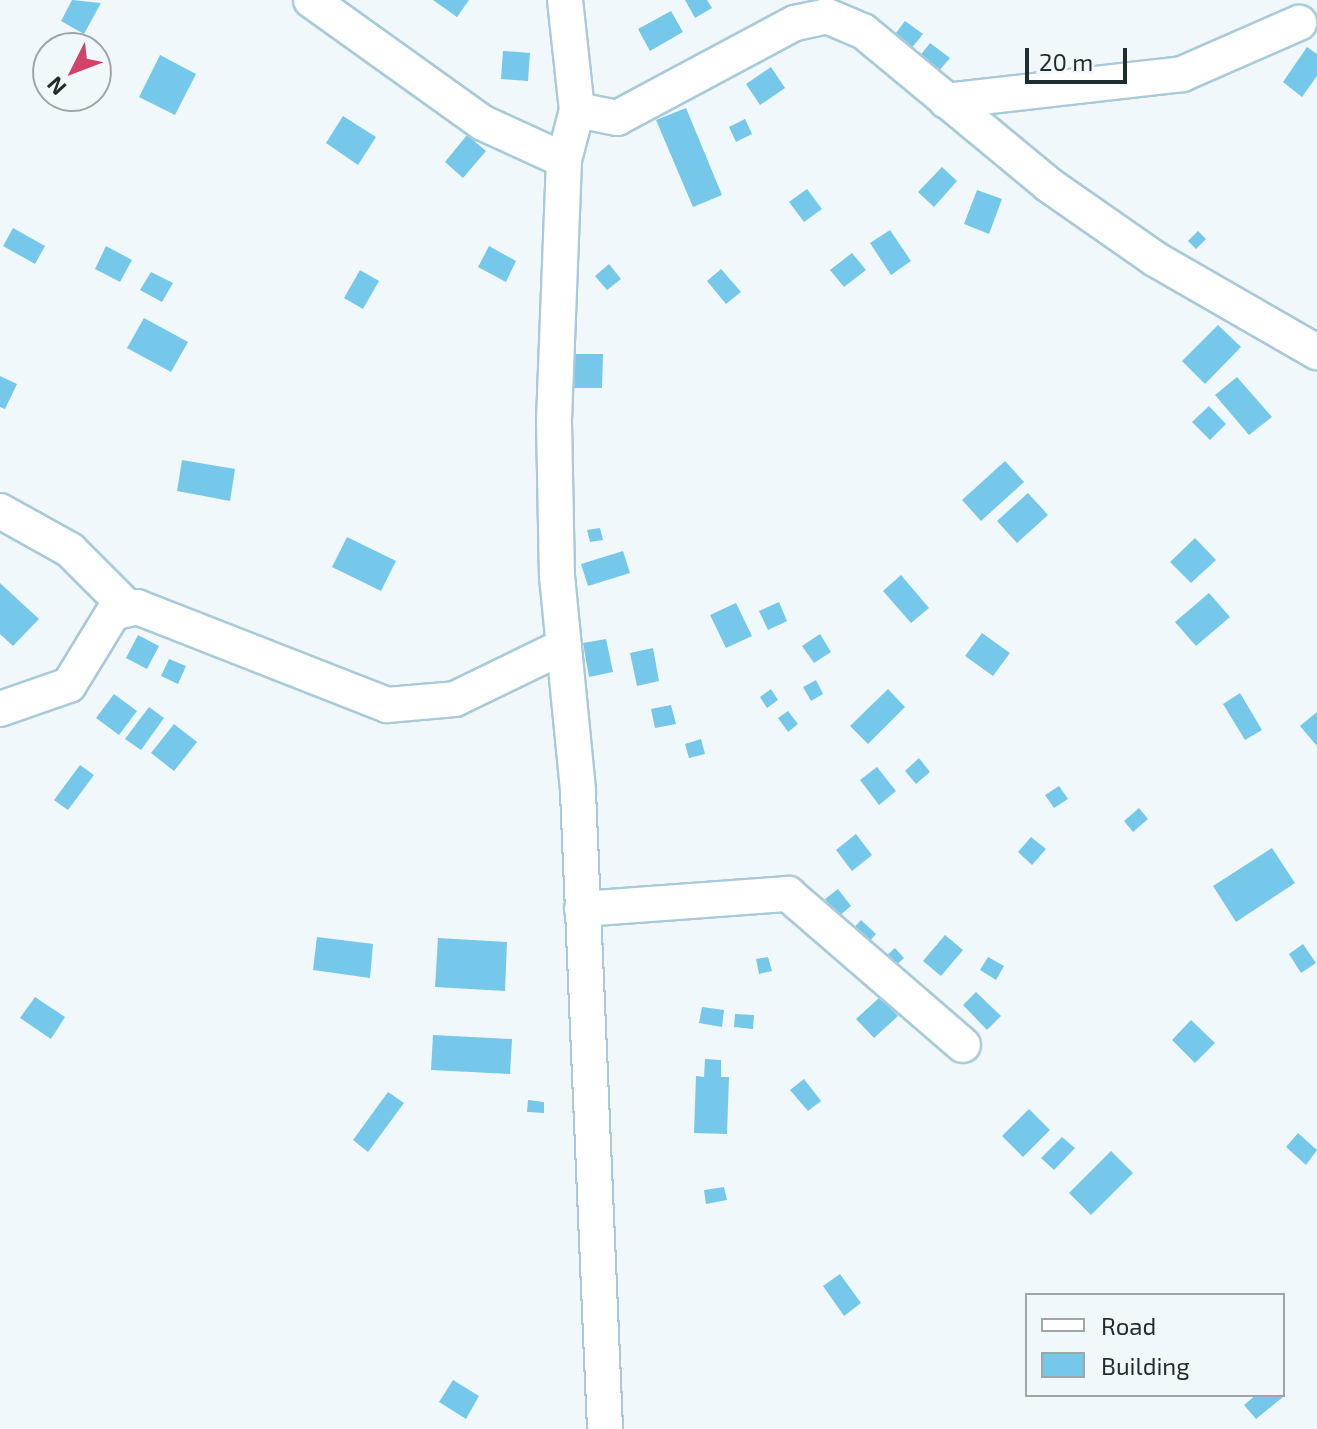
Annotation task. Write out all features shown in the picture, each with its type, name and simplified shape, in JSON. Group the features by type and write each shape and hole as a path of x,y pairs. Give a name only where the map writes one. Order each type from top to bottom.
{"street":[{"path":"311,0 483,123 564,160"},
{"path":"565,0 577,110 564,160 554,422 564,646 582,909 605,1429"},
{"path":"946,101 1182,74 1311,14"},
{"path":"577,110 617,118 795,23 827,16 863,31 946,101 1155,259 1317,352"},
{"path":"0,511 70,550 129,609 245,646 387,705 455,699 564,646"},
{"path":"0,709 69,685 113,613 129,609"},
{"path":"582,909 788,894 963,1045"}],"building":[{"path":"72,0 101,3 85,32 61,21"},
{"path":"433,0 469,0 457,17"},
{"path":"685,0 707,0 712,8 695,18"},
{"path":"671,11 683,32 650,51 638,29"},
{"path":"905,21 923,34 910,50 893,37"},
{"path":"930,43 950,58 938,72 919,57"},
{"path":"1307,47 1317,54 1317,76 1302,97 1283,82"},
{"path":"503,51 530,53 528,81 501,79"},
{"path":"160,55 196,74 175,115 139,97"},
{"path":"771,67 785,88 760,105 746,84"},
{"path":"686,108 722,195 693,207 656,120"},
{"path":"343,116 376,137 358,165 326,143"},
{"path":"745,119 752,134 736,142 729,127"},
{"path":"467,135 486,151 463,178 445,162"},
{"path":"942,167 957,181 934,207 918,192"},
{"path":"807,189 822,209 804,222 789,202"},
{"path":"977,190 1002,199 989,234 964,224"},
{"path":"13,228 45,246 35,264 3,246"},
{"path":"890,230 911,261 891,275 870,243"},
{"path":"1198,231 1206,239 1196,249 1188,241"},
{"path":"106,246 132,260 120,282 95,269"},
{"path":"489,246 516,261 506,282 478,267"},
{"path":"852,253 866,270 844,287 830,270"},
{"path":"609,264 621,279 607,290 595,276"},
{"path":"721,269 741,292 726,304 707,281"},
{"path":"360,270 379,281 363,309 344,298"},
{"path":"151,272 173,283 162,302 140,290"},
{"path":"144,318 188,342 171,372 127,348"},
{"path":"1218,325 1241,347 1205,384 1182,361"},
{"path":"572,354 603,354 602,388 572,388"},
{"path":"0,376 17,384 5,409 0,407"},
{"path":"1237,377 1272,417 1249,435 1215,395"},
{"path":"1209,406 1226,424 1210,440 1192,422"},
{"path":"182,460 235,469 230,501 177,491"},
{"path":"1005,461 1024,482 981,521 962,500"},
{"path":"1028,493 1048,515 1017,543 997,521"},
{"path":"600,528 603,540 590,542 587,530"},
{"path":"347,537 396,561 381,591 332,567"},
{"path":"1195,538 1216,560 1191,583 1170,562"},
{"path":"623,551 630,573 588,586 581,564"},
{"path":"901,575 929,608 911,623 883,591"},
{"path":"0,583 39,619 13,646 0,634"},
{"path":"1209,593 1230,617 1196,646 1175,622"},
{"path":"779,602 787,621 768,630 759,611"},
{"path":"736,603 752,636 726,648 710,615"},
{"path":"982,633 1010,653 993,676 965,656"},
{"path":"820,634 831,652 814,663 802,646"},
{"path":"138,635 159,646 147,669 126,658"},
{"path":"606,639 613,672 589,677 583,643"},
{"path":"653,648 659,681 637,686 630,653"},
{"path":"169,659 186,666 178,684 161,676"},
{"path":"816,680 823,694 811,701 803,687"},
{"path":"771,689 778,700 767,708 760,697"},
{"path":"888,689 905,707 868,744 850,726"},
{"path":"1240,693 1262,730 1245,740 1223,704"},
{"path":"114,694 137,711 119,735 96,718"},
{"path":"671,705 676,724 655,728 651,709"},
{"path":"149,707 164,718 141,750 125,739"},
{"path":"788,711 798,724 788,732 778,718"},
{"path":"1317,712 1317,746 1300,726"},
{"path":"174,724 197,742 174,771 151,753"},
{"path":"701,739 705,754 689,758 685,744"},
{"path":"919,758 930,772 916,784 905,771"},
{"path":"80,765 94,775 68,810 54,800"},
{"path":"877,767 896,791 879,805 860,780"},
{"path":"1059,786 1068,799 1054,808 1045,795"},
{"path":"1139,808 1148,819 1133,832 1124,821"},
{"path":"856,834 872,855 852,871 836,850"},
{"path":"1031,837 1046,849 1032,865 1018,852"},
{"path":"1272,848 1295,883 1236,922 1213,886"},
{"path":"838,889 851,906 839,916 825,899"},
{"path":"861,920 876,934 866,945 851,931"},
{"path":"945,935 963,950 941,976 923,961"},
{"path":"317,937 373,944 370,978 313,970"},
{"path":"438,938 507,942 505,991 435,987"},
{"path":"1303,944 1316,963 1301,973 1289,954"},
{"path":"895,948 904,958 894,967 885,957"},
{"path":"768,957 772,971 759,974 756,959"},
{"path":"988,957 1004,966 996,980 980,970"},
{"path":"976,992 1001,1016 987,1030 963,1005"},
{"path":"35,997 65,1017 51,1039 20,1018"},
{"path":"880,997 898,1016 874,1038 856,1019"},
{"path":"702,1007 724,1010 722,1027 699,1023"},
{"path":"735,1014 754,1015 753,1029 734,1027"},
{"path":"1191,1020 1215,1043 1195,1063 1172,1040"},
{"path":"433,1035 512,1039 510,1074 431,1070"},
{"path":"705,1059 721,1060 721,1077 729,1077 727,1134 694,1133 696,1076 704,1077"},
{"path":"804,1079 821,1101 808,1111 790,1090"},
{"path":"388,1092 404,1103 368,1152 353,1140"},
{"path":"528,1100 544,1102 544,1113 527,1112"},
{"path":"1029,1109 1050,1130 1023,1157 1002,1136"},
{"path":"1298,1133 1317,1150 1306,1165 1286,1147"},
{"path":"1062,1137 1075,1148 1054,1170 1041,1158"},
{"path":"1111,1151 1133,1173 1091,1215 1069,1193"},
{"path":"724,1187 727,1200 706,1204 704,1190"},
{"path":"840,1274 861,1303 844,1316 823,1286"},
{"path":"453,1380 479,1396 466,1419 439,1402"},
{"path":"1254,1397 1283,1397 1256,1419 1244,1405"}]}
